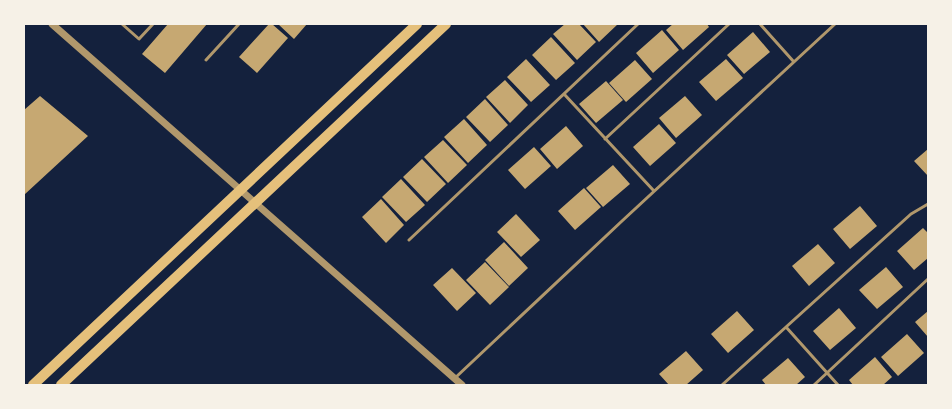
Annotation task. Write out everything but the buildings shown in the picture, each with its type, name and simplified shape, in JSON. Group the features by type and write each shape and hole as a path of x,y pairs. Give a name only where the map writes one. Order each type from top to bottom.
{"main road":[{"path":"33,385 417,24"},
{"path":"61,385 446,24"}],"street":[{"path":"52,24 462,385"}],"lane":[{"path":"122,24 139,39 152,24"},
{"path":"206,60 239,24"},
{"path":"409,240 638,24"},
{"path":"606,139 729,24"},
{"path":"760,24 794,62"},
{"path":"455,378 835,24"},
{"path":"564,94 654,191"},
{"path":"722,385 911,214 928,204"},
{"path":"814,385 928,279"},
{"path":"786,327 838,385"}]}
